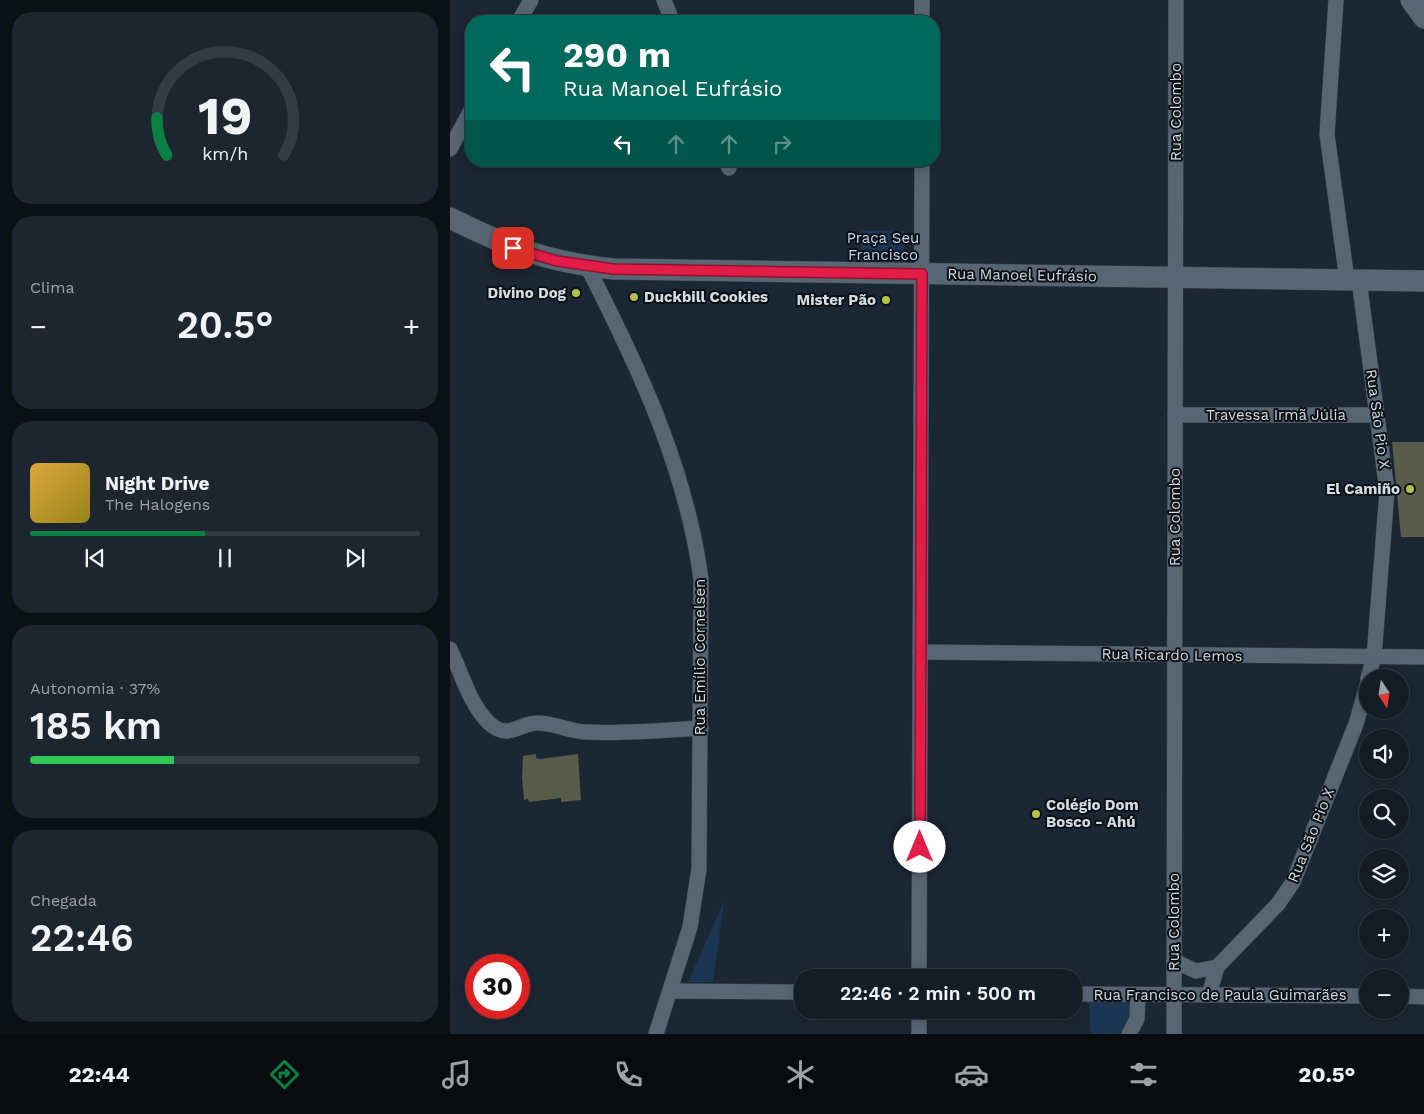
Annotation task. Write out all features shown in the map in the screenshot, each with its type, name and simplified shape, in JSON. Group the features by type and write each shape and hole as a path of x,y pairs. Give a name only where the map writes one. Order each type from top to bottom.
{"street":[{"path":"522,15 530,0"},
{"path":"664,0 670,15"},
{"path":"922,0 922,15"},
{"name":"Rua Colombo","path":"1174,1034 1176,0"},
{"name":"Rua São Pio X","path":"1336,0 1327,134 1378,414 1386,478 1387,505 1374,657 1371,669"},
{"path":"1410,0 1424,18"},
{"path":"450,149 465,121"},
{"path":"919,969 922,167"},
{"name":"Rua Manoel Eufrásio","path":"450,218 501,243 526,252 587,266 636,270 1424,281"},
{"name":"Rua Emílio Cornelsen","path":"587,266 628,347 650,396 687,505 697,547 701,579 699,869 690,927 671,992 656,1034"},
{"name":"Travessa Irmã Júlia","path":"1175,415 1378,414"},
{"path":"450,649 476,705 489,722 501,731 514,730 540,723 586,732 701,728"},
{"name":"Rua Ricardo Lemos","path":"920,652 1424,657"},
{"name":"Rua São Pio X","path":"1209,995 1217,967 1278,904 1293,882 1359,714"},
{"path":"1174,961 1196,971 1217,967"},
{"path":"671,992 794,992"},
{"name":"Rua Francisco de Paula Guimarães","path":"1082,994 1359,996"},
{"path":"1130,1034 1137,1019 1138,994"},
{"path":"1409,996 1424,997"},
{"path":"919,1019 919,1034"}],"green space":[{"name":"Praça Seu Francisco","path":"861,231 905,231 904,263 861,263"},
{"path":"724,901 713,982 688,982"},
{"path":"1089,1002 1131,1002 1128,1020 1119,1034 1091,1034"}],"building":[{"name":"El Camiño","path":"1392,442 1424,442 1424,537 1401,537"},
{"path":"536,754 536,758 540,759 578,754 581,800 561,802 561,798 529,802 528,799 524,800 523,756"}],"place":[{"name":"Divino Dog","path":"576,293"},
{"name":"Duckbill Cookies","path":"634,297"},
{"name":"Mister Pão","path":"886,300"},
{"name":"El Camiño","path":"1410,489"},
{"name":"Colégio Dom Bosco - Ahú","path":"1036,814"}],"route":[{"path":"513,248 557,261 613,269 922,274 920,847"}]}
